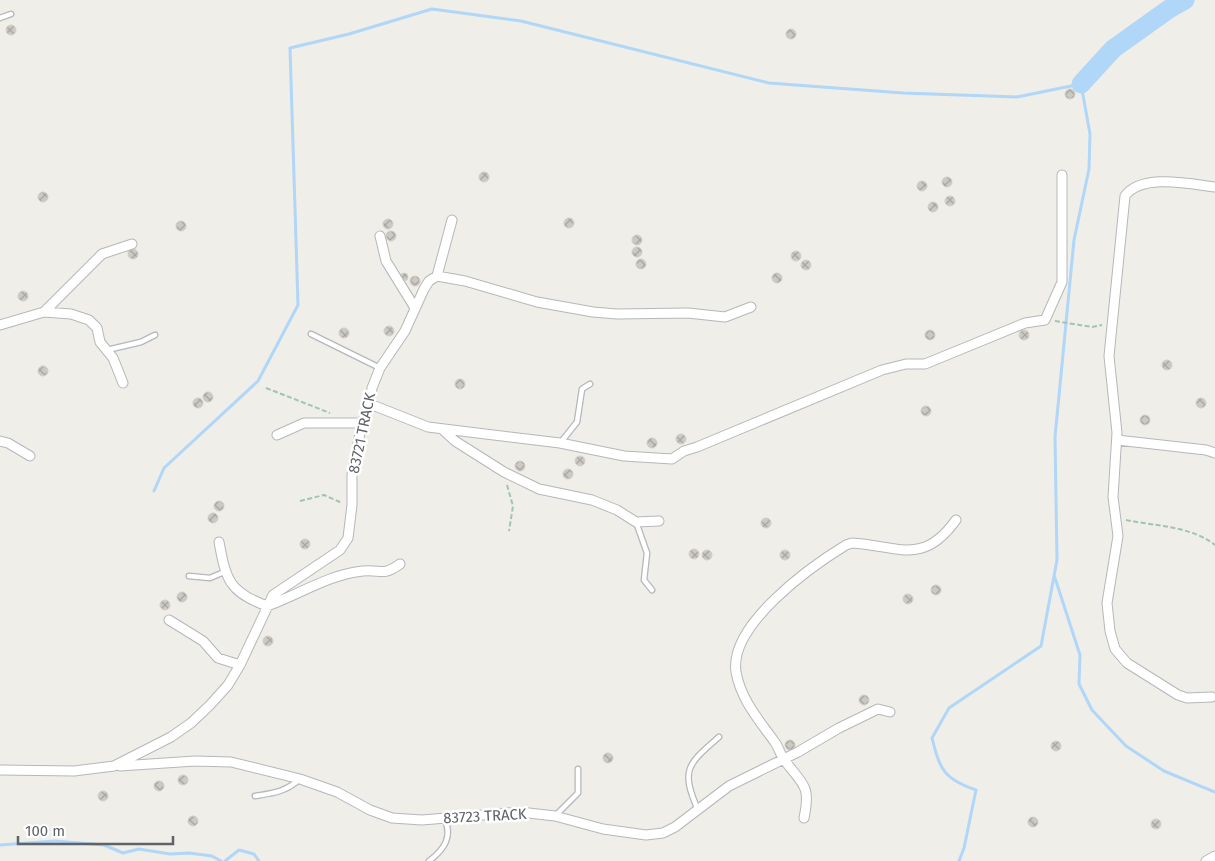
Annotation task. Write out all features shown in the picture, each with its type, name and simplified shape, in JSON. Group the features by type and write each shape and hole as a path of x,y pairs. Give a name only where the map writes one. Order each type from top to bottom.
{"street":[{"path":"370,404 428,427 560,443 624,456 672,459 684,451 706,444 882,370 906,364 925,364 1025,323 1045,320 1062,282 1062,175"},
{"path":"1212,697 1187,698 1178,695 1127,663 1115,649 1110,632 1108,603 1117,548 1113,496 1116,440 1109,356 1125,196 1136,186 1168,182 1215,188"},
{"path":"452,220 436,276 465,281 537,302 593,312 617,314 688,312 725,317 751,307"},
{"path":"380,236 386,261 415,308"},
{"path":"44,312 102,254 132,244"},
{"name":"83721 TRACK","path":"0,770 74,771 114,766 147,750 191,723 228,685 240,666 273,595 340,550 348,538 352,511 352,475 362,423 370,404 372,388 380,368 404,331 429,281 436,276"},
{"path":"0,326 44,312 72,314 89,320 97,328 100,342 114,358 123,383"},
{"path":"277,435 304,423 362,423"},
{"path":"442,429 455,441 497,468 539,489 592,500 617,510 636,522 659,521"},
{"path":"1116,440 1206,450 1215,453"},
{"path":"0,441 8,443 30,456"},
{"path":"804,818 807,798 803,782 784,760 776,743 747,703 736,671 741,643 763,610 782,593 846,545 852,543 919,550 936,542 956,520"},
{"path":"220,542 224,572 241,594 267,606 340,576 364,570 382,573 390,572 400,564"},
{"path":"169,620 204,641 218,658 240,666"},
{"name":"83723 TRACK","path":"114,766 196,761 231,762 300,779 337,792 380,815 415,820 520,812 555,816 602,829 646,835 663,833 675,827 729,786 784,760 839,728 875,710 882,708 890,712"},
{"path":"1206,861 1215,856"}],"lane":[{"path":"0,18 11,14"},
{"path":"311,334 380,368"},
{"path":"106,350 141,342 155,335"},
{"path":"560,443 577,422 582,389 590,384"},
{"path":"636,522 647,553 644,580 652,590"},
{"path":"189,576 210,578 224,572"},
{"path":"698,810 688,783 690,766 693,760 719,737"},
{"path":"555,816 578,793 578,769"},
{"path":"255,796 279,793 288,789 300,779"},
{"path":"429,861 441,850 448,839 449,828 444,818"}],"path":[{"path":"1045,320 1092,327 1112,323"},
{"path":"266,388 337,416"},
{"path":"497,468 508,487 513,506 508,531"},
{"path":"300,501 324,495 335,498 352,511"},
{"path":"1116,518 1185,530 1204,536 1215,545"}],"building":[{"path":"9,25 13,25 16,30 15,34 9,35 6,32 6,28"},
{"path":"789,29 793,29 796,34 795,38 789,39 786,36 786,32"},
{"path":"1068,89 1072,89 1075,94 1074,98 1068,99 1065,96 1065,92"},
{"path":"482,172 486,172 489,177 488,181 482,182 479,179 479,175"},
{"path":"945,177 949,177 952,182 951,186 945,187 942,184 942,180"},
{"path":"920,181 924,181 927,186 926,190 920,191 917,188 917,184"},
{"path":"41,192 45,192 48,197 47,201 41,202 38,199 38,195"},
{"path":"948,196 952,196 955,201 954,205 948,206 945,203 945,199"},
{"path":"931,202 935,202 938,207 937,211 931,212 928,209 928,205"},
{"path":"567,218 571,218 574,223 573,227 567,228 564,225 564,221"},
{"path":"386,219 390,219 393,224 392,228 386,229 383,226 383,222"},
{"path":"179,221 183,221 186,226 185,230 179,231 176,228 176,224"},
{"path":"389,231 393,231 396,236 395,240 389,241 386,238 386,234"},
{"path":"635,235 639,235 642,240 641,244 635,245 632,242 632,238"},
{"path":"635,247 639,247 642,252 641,256 635,257 632,254 632,250"},
{"path":"131,249 135,249 138,254 137,258 131,259 128,256 128,252"},
{"path":"794,251 798,251 801,256 800,260 794,261 791,258 791,254"},
{"path":"639,259 643,259 646,264 645,268 639,269 636,266 636,262"},
{"path":"804,260 808,260 811,265 810,269 804,270 801,267 801,263"},
{"path":"404,273 408,277 404,281 400,277"},
{"path":"775,273 779,273 782,278 781,282 775,283 772,280 772,276"},
{"path":"413,276 417,276 420,281 419,285 413,286 410,283 410,279"},
{"path":"21,291 25,291 28,296 27,300 21,301 18,298 18,294"},
{"path":"387,326 391,326 394,331 393,335 387,336 384,333 384,329"},
{"path":"342,328 346,328 349,333 348,337 342,338 339,335 339,331"},
{"path":"928,330 932,330 935,335 934,339 928,340 925,337 925,333"},
{"path":"1022,330 1026,330 1029,335 1028,339 1022,340 1019,337 1019,333"},
{"path":"1165,360 1169,360 1172,365 1171,369 1165,370 1162,367 1162,363"},
{"path":"41,366 45,366 48,371 47,375 41,376 38,373 38,369"},
{"path":"458,379 462,379 465,384 464,388 458,389 455,386 455,382"},
{"path":"206,392 210,392 213,397 212,401 206,402 203,399 203,395"},
{"path":"196,398 200,398 203,403 202,407 196,408 193,405 193,401"},
{"path":"1199,398 1203,398 1206,403 1205,407 1199,408 1196,405 1196,401"},
{"path":"924,406 928,406 931,411 930,415 924,416 921,413 921,409"},
{"path":"1143,415 1147,415 1150,420 1149,424 1143,425 1140,422 1140,418"},
{"path":"679,434 683,434 686,439 685,443 679,444 676,441 676,437"},
{"path":"650,438 654,438 657,443 656,447 650,448 647,445 647,441"},
{"path":"578,456 582,456 585,461 584,465 578,466 575,463 575,459"},
{"path":"518,461 522,461 525,466 524,470 518,471 515,468 515,464"},
{"path":"566,469 570,469 573,474 572,478 566,479 563,476 563,472"},
{"path":"217,501 221,501 224,506 223,510 217,511 214,508 214,504"},
{"path":"211,513 215,513 218,518 217,522 211,523 208,520 208,516"},
{"path":"764,518 768,518 771,523 770,527 764,528 761,525 761,521"},
{"path":"303,539 307,539 310,544 309,548 303,549 300,546 300,542"},
{"path":"692,549 696,549 699,554 698,558 692,559 689,556 689,552"},
{"path":"705,550 709,550 712,555 711,559 705,560 702,557 702,553"},
{"path":"783,550 787,550 790,555 789,559 783,560 780,557 780,553"},
{"path":"934,585 938,585 941,590 940,594 934,595 931,592 931,588"},
{"path":"180,592 184,592 187,597 186,601 180,602 177,599 177,595"},
{"path":"906,594 910,594 913,599 912,603 906,604 903,601 903,597"},
{"path":"163,600 167,600 170,605 169,609 163,610 160,607 160,603"},
{"path":"266,636 270,636 273,641 272,645 266,646 263,643 263,639"},
{"path":"862,695 866,695 869,700 868,704 862,705 859,702 859,698"},
{"path":"788,740 792,740 795,745 794,749 788,750 785,747 785,743"},
{"path":"1054,741 1058,741 1061,746 1060,750 1054,751 1051,748 1051,744"},
{"path":"606,753 610,753 613,758 612,762 606,763 603,760 603,756"},
{"path":"181,775 185,775 188,780 187,784 181,785 178,782 178,778"},
{"path":"157,781 161,781 164,786 163,790 157,791 154,788 154,784"},
{"path":"101,791 105,791 108,796 107,800 101,801 98,798 98,794"},
{"path":"191,816 195,816 198,821 197,825 191,826 188,823 188,819"},
{"path":"1031,817 1035,817 1038,822 1037,826 1031,827 1028,824 1028,820"},
{"path":"1154,819 1158,819 1161,824 1160,828 1154,829 1151,826 1151,822"}],"waterway":[{"path":"1081,84 1113,49 1169,9 1185,0"},
{"path":"154,491 164,468 258,381 298,305 290,48 349,34 432,9 521,21 769,83 903,93 1017,97 1081,84 1090,134 1089,169 1074,240 1055,437 1057,560 1041,646 949,708 932,738 941,766 945,772 957,782 976,790 964,848 959,861"},
{"path":"1054,575 1080,655 1079,684 1092,710 1126,746 1164,771 1215,792"},
{"path":"0,845 55,841 104,845 123,853 139,849 170,854 189,853 212,856 221,861"},
{"path":"225,861 239,850 254,854 259,861"}]}
